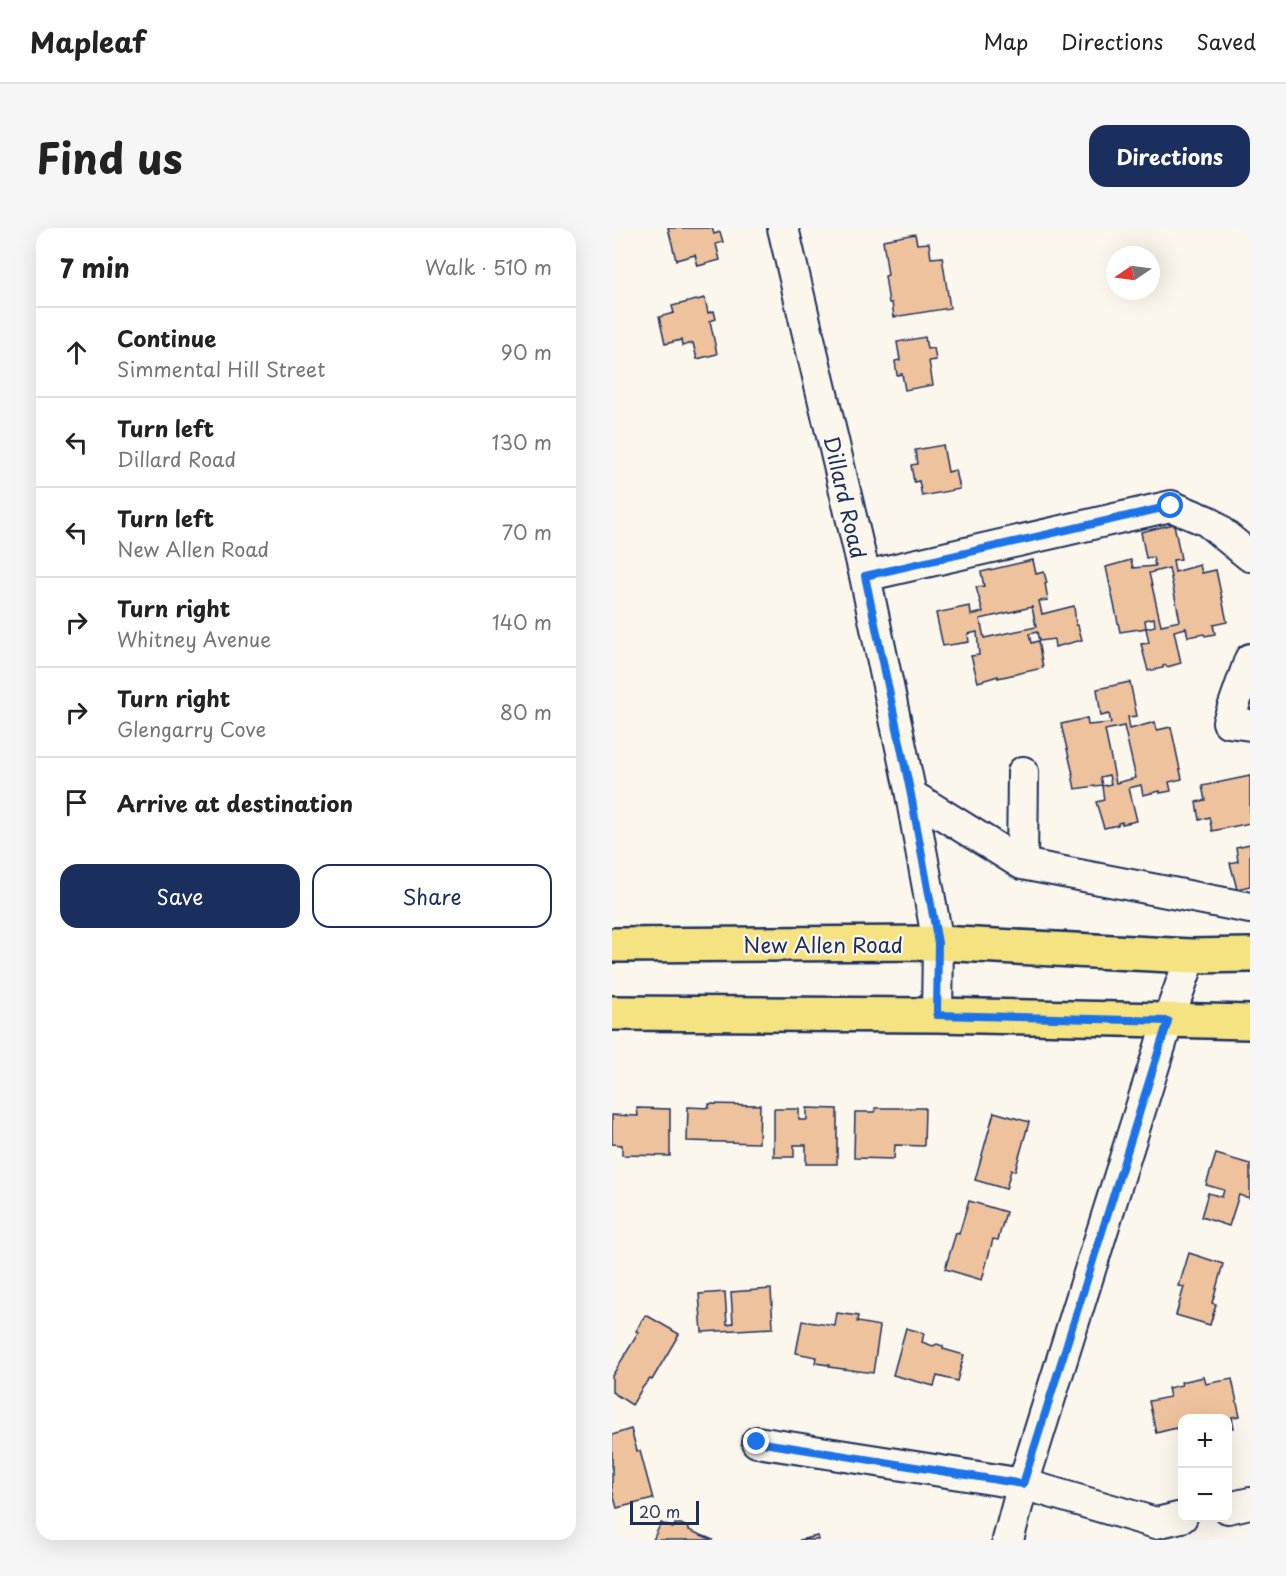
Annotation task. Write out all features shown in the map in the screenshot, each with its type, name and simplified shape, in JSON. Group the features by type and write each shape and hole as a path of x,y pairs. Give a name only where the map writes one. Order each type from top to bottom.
{"main road":[{"name":"New Allen Road","path":"612,945 938,943 1191,956 1250,956"},
{"path":"612,1013 937,1015 1250,1022"}],"street":[{"name":"Dillard Road","path":"783,228 865,576 911,795 938,943 937,1015"},
{"path":"865,576 1171,506 1207,522 1250,556"},
{"path":"1250,659 1228,722 1250,725"},
{"path":"1022,864 1023,772"},
{"path":"911,795 1022,864 1250,908"},
{"path":"1008,1540 1023,1484 1168,1021 1191,956"},
{"path":"757,1442 1023,1484 1156,1523 1178,1518"},
{"path":"1232,1507 1250,1503"}],"building":[{"path":"668,228 712,228 714,234 720,232 723,242 716,244 720,260 698,266 695,255 676,260"},
{"path":"915,234 917,244 929,243 931,258 942,257 950,308 894,317 892,303 889,303 885,276 888,275 883,240"},
{"path":"705,298 708,313 714,311 716,319 710,321 717,354 697,359 693,343 682,346 681,340 665,344 659,317 674,313 672,306"},
{"path":"925,337 927,349 934,348 936,360 929,361 933,385 905,390 902,374 897,375 895,361 900,360 897,342"},
{"path":"943,445 948,472 956,470 960,489 922,496 919,481 914,482 911,465 917,464 915,450"},
{"path":"1174,524 1181,559 1173,560 1175,572 1200,565 1202,573 1216,570 1227,622 1213,625 1215,634 1205,636 1204,634 1188,637 1186,628 1174,631 1181,663 1148,671 1141,644 1149,643 1146,628 1120,632 1106,567 1131,560 1133,568 1155,566 1153,557 1146,558 1141,532","holes":["1169,568 1180,621 1161,625 1149,573","1154,618 1155,626 1146,628 1145,620"]},
{"path":"1033,560 1036,574 1044,572 1047,583 1045,583 1048,600 1039,601 1042,614 1074,606 1076,625 1078,625 1082,640 1055,647 1054,639 1039,641 1037,632 1029,634 1031,643 1038,641 1043,668 978,682 971,656 979,655 977,632 968,634 969,642 943,646 936,613 970,606 971,615 983,612 976,587 984,586 981,572","holes":["1032,607 1036,627 984,638 980,619"]},
{"path":"1130,682 1137,716 1128,717 1130,729 1155,722 1157,730 1171,727 1182,779 1169,782 1171,791 1160,793 1160,791 1143,795 1141,785 1129,788 1137,821 1122,824 1122,822 1104,828 1096,802 1104,800 1102,786 1111,784 1109,775 1100,777 1102,785 1075,789 1061,724 1087,718 1088,725 1111,723 1109,714 1101,716 1097,689","holes":["1124,726 1136,778 1116,783 1105,730"]},
{"path":"1250,776 1250,823 1212,831 1209,817 1199,820 1196,802 1205,800 1202,786"},
{"path":"1250,844 1250,886 1237,889 1230,863 1238,861 1236,847"},
{"path":"709,1104 760,1105 759,1143 687,1141 688,1107 709,1108"},
{"path":"637,1108 670,1109 670,1156 622,1155 622,1145 612,1144 612,1115 638,1116"},
{"path":"807,1108 837,1109 837,1164 806,1164 806,1145 794,1145 794,1157 774,1157 774,1109 799,1109 799,1120 807,1120"},
{"path":"875,1108 925,1108 924,1146 895,1145 894,1159 854,1158 855,1112 875,1112"},
{"path":"994,1112 1029,1122 1015,1171 1011,1170 1006,1189 975,1180"},
{"path":"1216,1154 1250,1164 1250,1198 1239,1195 1229,1226 1201,1217 1208,1193 1222,1197 1224,1190 1206,1185"},
{"path":"969,1201 1006,1212 998,1240 993,1239 982,1280 945,1269"},
{"path":"1189,1253 1223,1264 1212,1303 1216,1304 1210,1325 1176,1315 1184,1287 1179,1286"},
{"path":"771,1289 773,1328 702,1332 699,1294 725,1292 727,1324 733,1323 731,1292"},
{"path":"837,1313 858,1316 857,1322 880,1326 873,1373 829,1367 829,1365 815,1363 816,1357 796,1353 802,1321 835,1326"},
{"path":"646,1315 679,1334 652,1380 650,1379 643,1387 632,1405 612,1392 612,1376 639,1332 636,1331"},
{"path":"906,1328 924,1333 922,1342 933,1346 937,1344 943,1346 943,1349 964,1355 957,1381 937,1376 934,1386 893,1375"},
{"path":"1204,1377 1206,1384 1232,1379 1240,1416 1178,1414 1178,1431 1176,1428 1156,1433 1149,1401 1170,1397 1168,1388 1182,1385 1181,1382"},
{"path":"631,1429 637,1451 640,1451 653,1499 617,1508 612,1490 612,1435"},
{"path":"661,1523 673,1528 675,1524 681,1524 713,1540 653,1540"},
{"path":"818,1536 819,1540 799,1540"}],"route":[{"path":"757,1442 1023,1484 1168,1021 937,1015 938,943 911,795 865,576 1171,506"}]}
